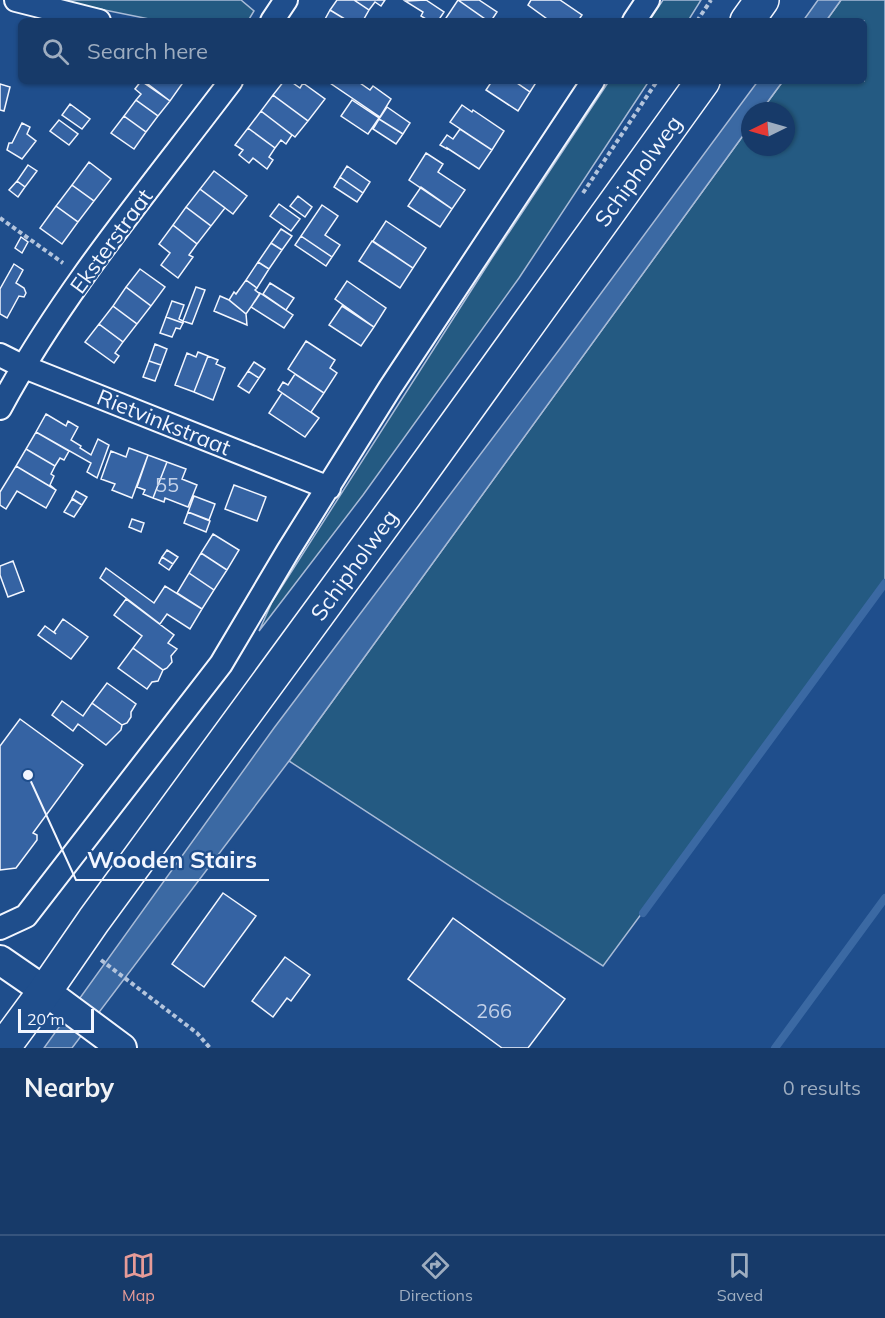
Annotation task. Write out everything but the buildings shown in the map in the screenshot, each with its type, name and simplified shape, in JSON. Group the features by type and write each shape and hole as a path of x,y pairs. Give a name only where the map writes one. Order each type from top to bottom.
{"main road":[{"path":"749,18 762,0"},
{"name":"Schipholweg","path":"3,1048 53,997 88,927 405,495 701,84"}],"street":[{"path":"16,0 87,18"},
{"path":"636,18 648,0"},
{"name":"Eksterstraat","path":"0,408 22,366 83,277 229,84"},
{"path":"0,928 27,915 221,664 288,551 390,388 591,84"},
{"name":"Rietvinkstraat","path":"0,356 329,488"},
{"path":"0,960 112,1040"}],"path":[{"path":"699,18 711,0"},
{"path":"0,218 83,277"},
{"path":"103,962 197,1033 210,1048"}],"shaded area":[{"path":"55,0 241,0 254,11 250,18 144,18"},
{"path":"663,0 701,0 690,18 651,18"},
{"path":"818,0 841,0 828,18 805,18"},
{"path":"841,0 885,0 885,583 603,966 289,761 741,138 741,156 795,156 795,102 768,102 781,84 867,84 867,18 828,18"},
{"path":"607,84 647,84 519,278 363,495 259,631 272,602 490,261"},
{"path":"756,84 781,84 768,102 742,102"},
{"path":"741,104 741,138 289,761 72,1048 44,1048 274,728"}],"waterway":[{"path":"643,913 885,583"},
{"path":"775,1048 885,898"}],"place":[{"name":"Wooden Stairs","path":"28,775"}]}
